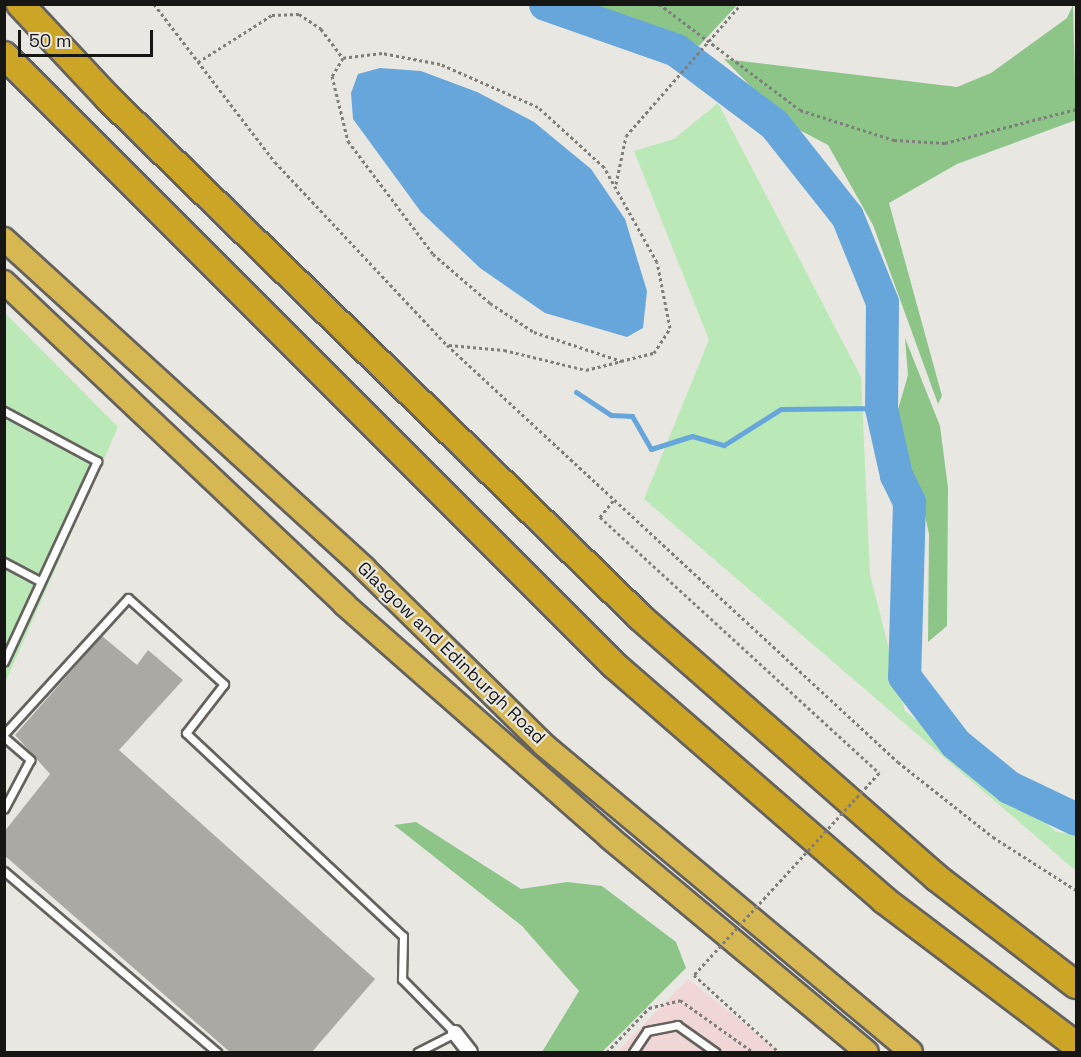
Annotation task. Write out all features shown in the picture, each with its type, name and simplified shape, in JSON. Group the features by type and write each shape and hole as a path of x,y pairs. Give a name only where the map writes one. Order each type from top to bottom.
{"highway":[{"path":"20,4 108,98 640,616 937,878 1077,984"},
{"path":"4,55 614,665 885,900 1077,1045"},
{"name":"Glasgow and Edinburgh Road","path":"4,239 364,568 544,745 911,1053"},
{"name":"Glasgow and Edinburgh Road","path":"4,282 344,604 619,846 867,1053"}],"street":[{"path":"455,1033 470,1053"}],"lane":[{"path":"4,411 98,461 38,580 4,661"},
{"path":"4,562 38,580"},
{"path":"4,809 30,760 4,735 128,598 224,684 186,733 403,936 402,979 455,1033 418,1053"},
{"path":"4,872 217,1053"},
{"path":"633,1053 647,1031 677,1025 715,1053"}],"path":[{"path":"154,4 306,198 447,345 613,501 898,762 993,837 1077,890"},
{"path":"659,4 710,39 800,110 894,140 945,143 1077,110"},
{"path":"616,185 626,136 741,4"},
{"path":"198,62 272,15 299,14 321,29 343,58"},
{"path":"343,58 382,53 487,82 562,126 616,185 657,262 670,328 654,352 586,370 504,350 447,345"},
{"path":"343,58 332,76 348,141 434,254 490,303 534,332 621,361"},
{"path":"613,501 600,517 879,772 694,975 779,1053"}],"shaded area":[{"path":"688,979 780,1052 617,1052"}],"green space":[{"path":"737,4 699,46 586,5"},
{"path":"1073,5 1076,120 957,164 889,203 942,396 938,404 873,225 828,145 788,124 724,59 957,87 991,73 1067,18"},
{"path":"718,103 861,377 870,575 905,711 1057,832 1076,834 1076,871 644,499 709,340 634,151 674,139"},
{"path":"5,313 118,427 5,683"},
{"path":"905,338 940,426 948,488 947,626 928,642 929,534 920,492 900,454 897,413 908,375"},
{"path":"416,822 521,889 567,882 602,886 676,942 686,968 602,1052 542,1052 579,991 522,926 394,825"}],"water":[{"path":"380,68 421,71 477,92 534,122 591,169 625,219 647,291 643,328 627,337 545,313 480,268 421,212 353,119 351,93 358,74"}],"building":[{"path":"102,636 137,665 148,650 183,680 119,750 375,979 311,1053 231,1053 4,855 4,832 50,774 15,735"}],"waterway":[{"path":"545,4 676,50 774,124 847,216 882,302 881,408 896,475 909,502 904,676 955,743 1009,787 1076,819"},
{"path":"576,392 611,415 632,416 651,449 692,436 724,445 781,409 881,408"}]}
